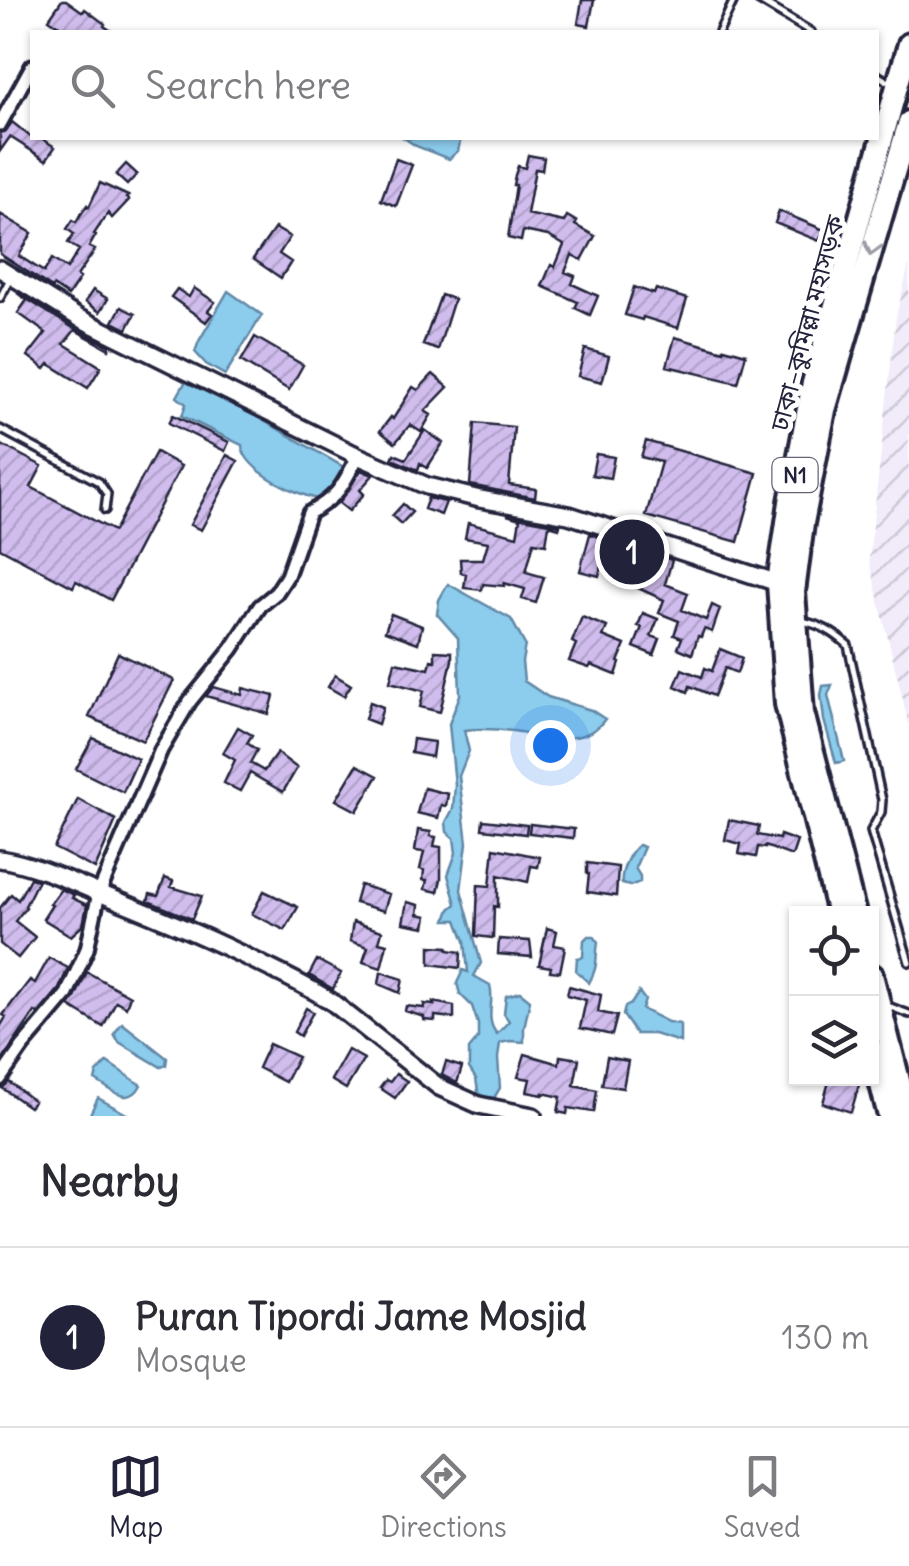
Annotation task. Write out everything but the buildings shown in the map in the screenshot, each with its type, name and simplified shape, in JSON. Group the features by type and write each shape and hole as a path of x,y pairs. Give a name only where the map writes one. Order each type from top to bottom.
{"highway":[{"name":"ঢাকা–কুমিল্লা মহাসড়ক","path":"836,906 786,704 784,589 790,502 813,383 909,44"},
{"name":"ঢাকা–কুমিল্লা মহাসড়ক","path":"853,906 803,714 796,620 784,589 803,523 825,410 909,122"},
{"path":"879,1003 905,1088 908,1115"},
{"path":"879,1077 889,1116"}],"street":[{"path":"0,124 30,70"},
{"path":"6,273 79,318 427,486 568,516 784,589"},
{"path":"0,1079 67,994 87,949 98,893 162,750 190,701 260,606 288,576 308,513 328,504 358,456"},
{"path":"0,859 190,930 314,990 439,1087 479,1105 534,1116"}],"lane":[{"path":"720,30 734,0"},
{"path":"758,0 808,30"},
{"path":"879,76 897,87"},
{"path":"0,298 6,273"},
{"path":"0,429 99,482 108,494 105,510"},
{"path":"796,620 819,624 848,645 882,800 881,812 871,831 909,962"},
{"path":"879,1003 909,1014"}],"shaded area":[{"path":"909,265 909,725 869,560 896,317"}],"water":[{"path":"407,140 461,140 458,151 449,159"},
{"path":"228,291 262,315 225,375 195,352"},
{"path":"186,381 347,469 325,500 275,482 252,464 242,445 182,416 186,404 177,397"},
{"path":"448,584 511,619 525,645 524,681 548,697 591,710 605,719 586,734 562,738 495,729 464,730 469,751 459,776 467,843 461,890 481,963 474,976 490,985 491,1023 497,1034 509,1021 504,1014 506,996 520,992 530,1000 524,1042 500,1043 500,1088 491,1103 479,1097 476,1079 469,1068 469,1049 478,1038 478,1024 457,983 463,970 468,972 465,941 457,920 446,920 456,904 448,875 456,853 446,822 453,809 455,785 449,724 460,695 458,638 437,614"},
{"path":"832,685 828,695 844,761 836,763 821,695 823,686"},
{"path":"638,845 644,847 635,868 640,882 622,884 626,863"},
{"path":"588,936 594,936 598,942 589,983 576,971 577,958 583,957"},
{"path":"639,992 645,1000 642,1009 680,1024 680,1042 654,1034 636,1034 623,1015"},
{"path":"122,1023 167,1058 166,1065 161,1067 119,1042 114,1034"},
{"path":"107,1062 141,1085 136,1092 125,1096 95,1080"},
{"path":"98,1098 130,1116 89,1116"}],"place":[{"name":"Puran Tipordi Jame Mosjid","path":"632,552"}]}
